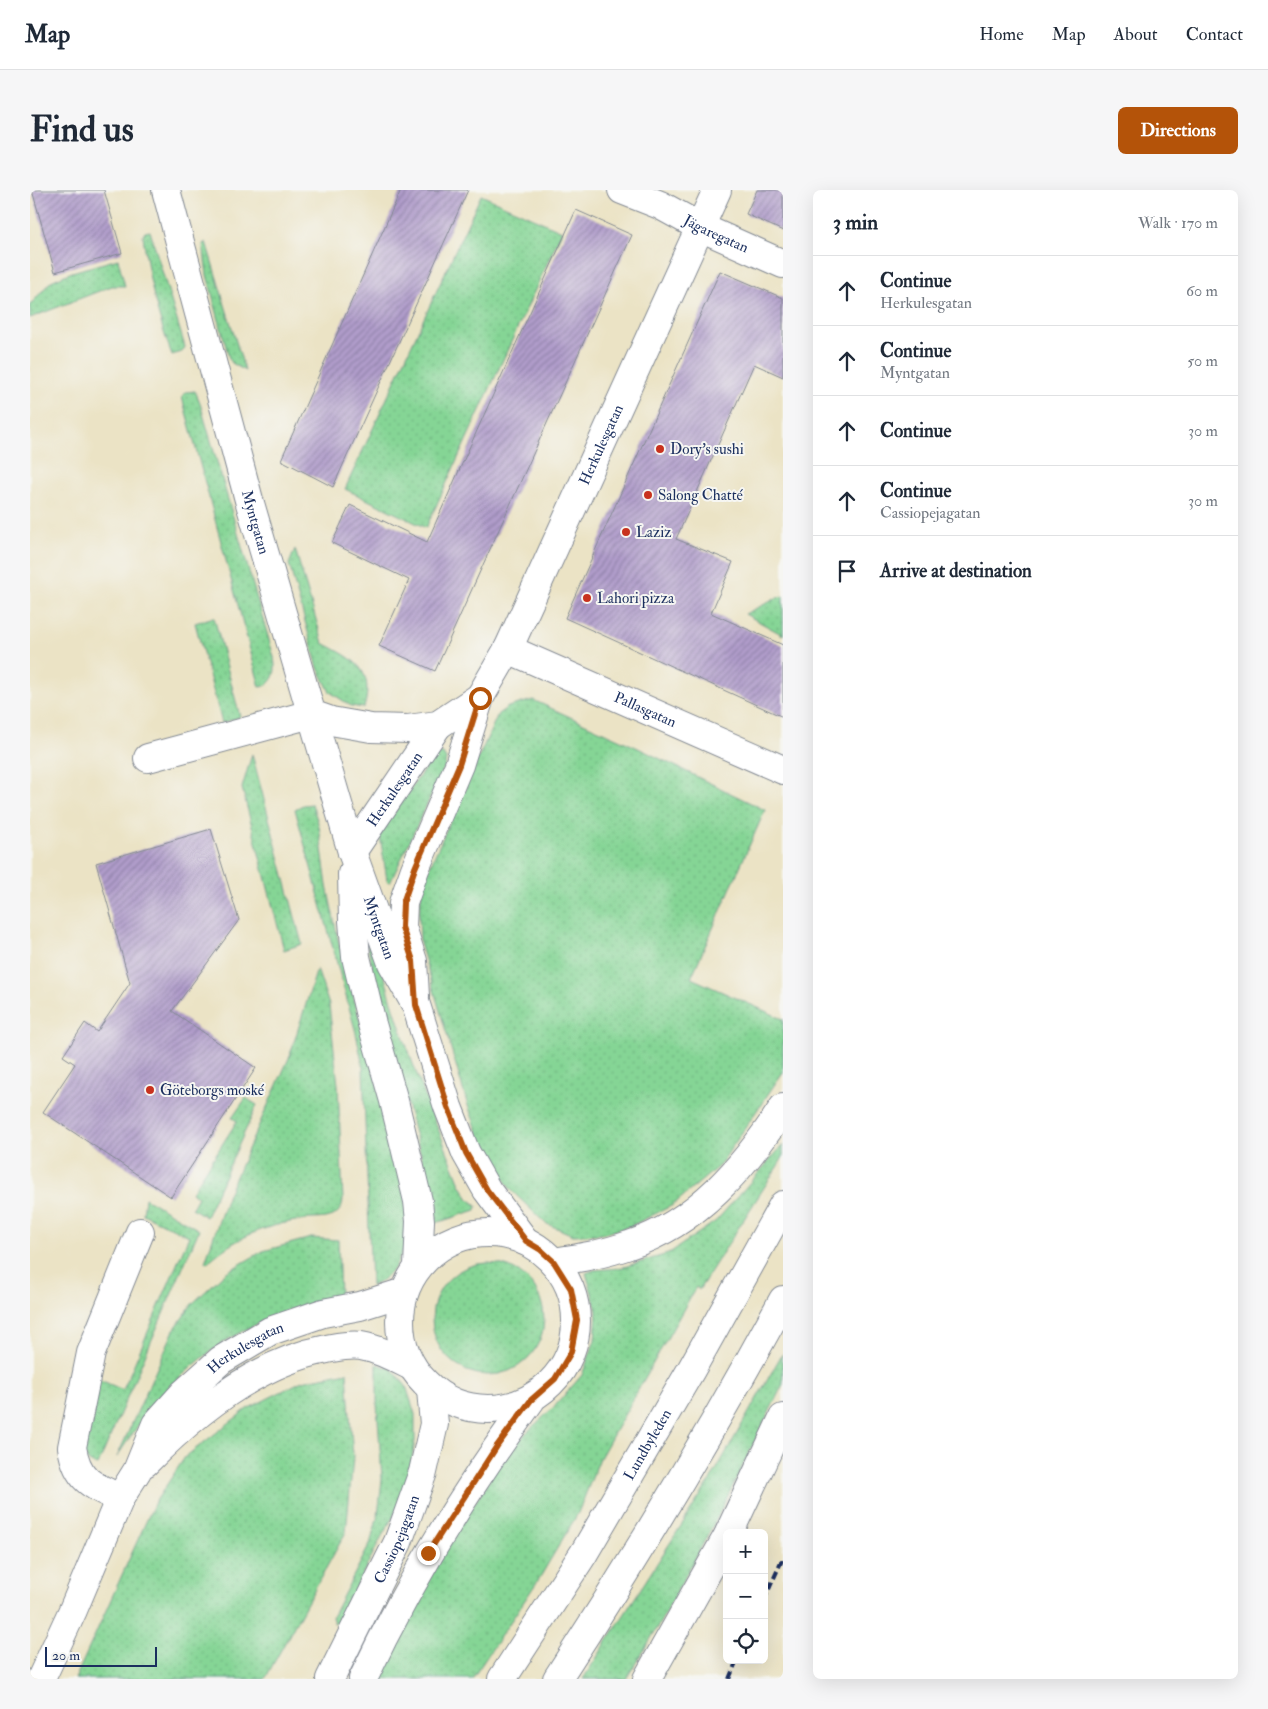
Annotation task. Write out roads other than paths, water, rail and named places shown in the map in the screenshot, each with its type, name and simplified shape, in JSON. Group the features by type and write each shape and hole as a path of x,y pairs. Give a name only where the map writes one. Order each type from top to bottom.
{"main road":[{"name":"Myntgatan","path":"166,190 249,500 352,852 392,963 416,1005 448,1107 466,1153 487,1190 526,1241"},
{"name":"Jägaregatan","path":"622,190 660,205 700,226 783,264"},
{"name":"Herkulesgatan","path":"416,1005 413,961 402,927 403,903 415,868 459,765 480,698 508,649 717,190"},
{"name":"Pallasgatan","path":"508,649 783,770"},
{"name":"Herkulesgatan","path":"352,852 438,725 480,698"},
{"name":"Herkulesgatan","path":"312,714 331,721 371,728 408,729 438,725"},
{"path":"148,758 312,714"},
{"name":"Myntgatan","path":"352,852 353,921 356,957 418,1201 420,1221 418,1266"},
{"path":"554,1262 586,1257 630,1245 662,1231 696,1209 726,1183 783,1108"},
{"name":"Lundbyleden","path":"502,1679 584,1552 691,1370 783,1205"},
{"path":"120,1498 95,1487 88,1481 74,1462 72,1447 91,1353 140,1232"},
{"path":"479,1233 503,1234 526,1241 541,1250 554,1262 571,1289 577,1320 571,1352 555,1379 531,1400 497,1410 462,1407 431,1390 411,1366 401,1342 400,1333 399,1317 404,1292 418,1266 435,1250 456,1239 479,1233"},
{"name":"Herkulesgatan","path":"41,1679 73,1610 120,1498 137,1471 156,1424 183,1394 222,1360 270,1331 323,1313 360,1306 404,1292"},
{"path":"557,1679 612,1594 717,1419 783,1300"},
{"name":"Herkulesgatan","path":"137,1471 171,1436 217,1399 267,1370 295,1357 340,1347 360,1346 384,1353 411,1366"},
{"name":"Cassiopejagatan","path":"330,1679 398,1542 424,1472 434,1424 431,1390"},
{"name":"Cassiopejagatan","path":"363,1679 428,1553 497,1446 531,1400"},
{"path":"730,1529 783,1418"},
{"path":"647,1679 723,1544"}],"railway":[{"path":"768,1591 783,1558"},
{"path":"729,1679 735,1664"}],"place":[{"name":"Dory's sushi","path":"660,449"},
{"name":"Salong Chatté","path":"648,495"},
{"name":"Laziz","path":"626,532"},
{"name":"Lahori pizza","path":"587,598"},
{"name":"Göteborgs moské","path":"150,1090"}]}
